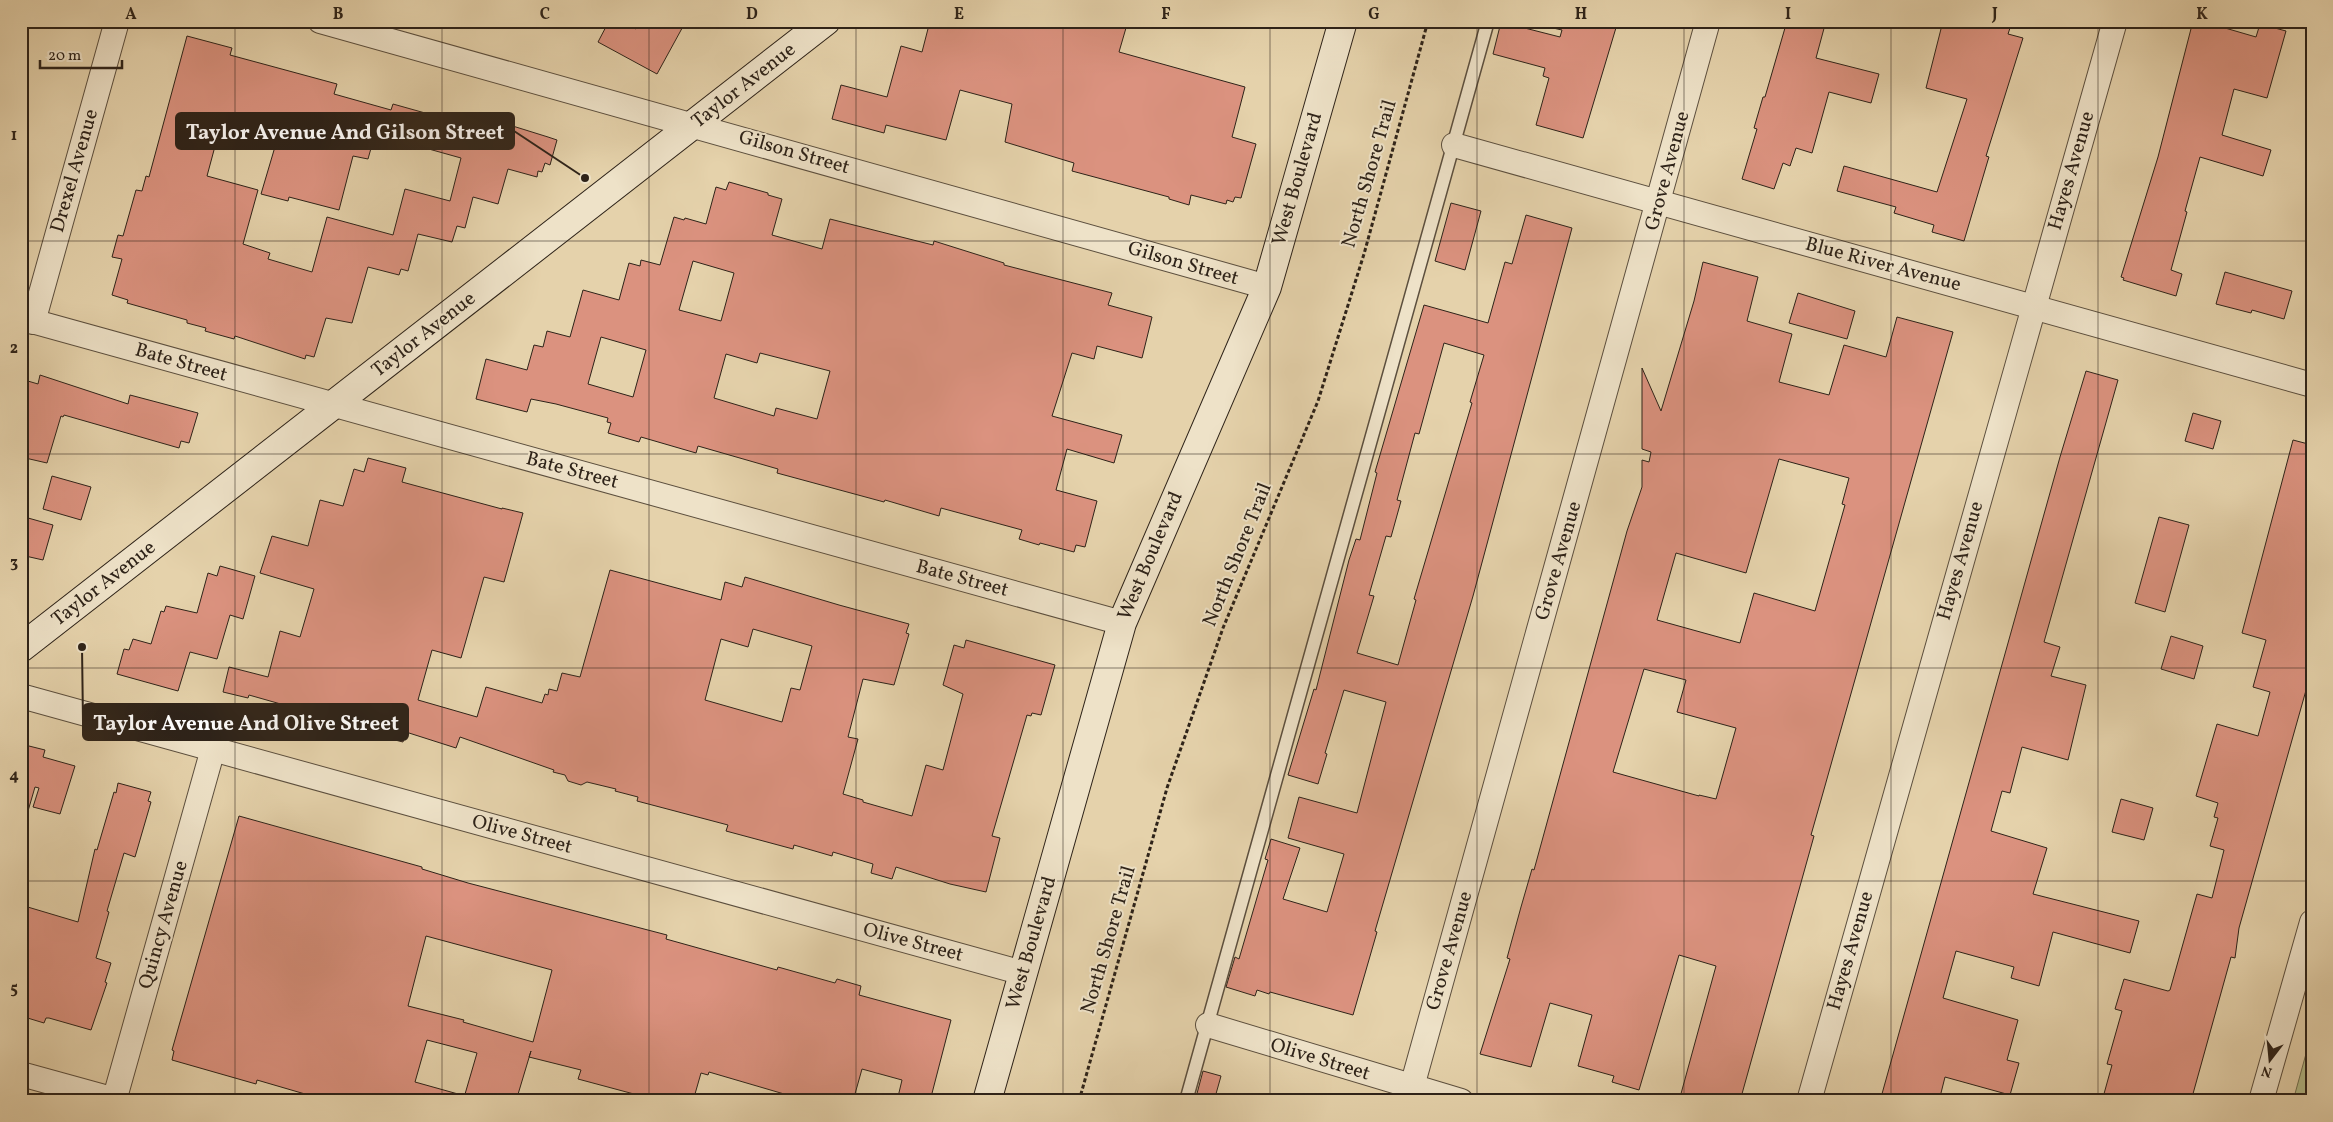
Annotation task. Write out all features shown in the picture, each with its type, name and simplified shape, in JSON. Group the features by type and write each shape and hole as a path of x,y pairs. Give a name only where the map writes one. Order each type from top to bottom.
{"street":[{"name":"Drexel Avenue","path":"27,320 116,21"},
{"name":"Gilson Street","path":"320,21 1267,287"},
{"name":"Taylor Avenue","path":"21,648 826,21"},
{"name":"West Boulevard","path":"987,1101 1122,624 1267,287 1343,21"},
{"name":"Grove Avenue","path":"1409,1094 1659,203 1708,21"},
{"name":"Hayes Avenue","path":"1809,1101 2115,21"},
{"name":"Blue River Avenue","path":"1454,145 2312,385"},
{"name":"Bate Street","path":"27,320 1122,624"},
{"name":"Olive Street","path":"21,696 1023,973"},
{"name":"Quincy Avenue","path":"116,1100 213,749"},
{"path":"2261,1101 2312,922"},
{"name":"Olive Street","path":"1208,1025 1409,1094 1461,1101"},
{"path":"21,1074 116,1100"}],"lane":[{"path":"1186,1101 1488,21"}],"path":[{"name":"North Shore Trail","path":"1079,1101 1167,788 1223,628 1318,401 1364,254 1428,21"}],"green space":[{"path":"2312,1032 2312,1101 2293,1101"}],"building":[{"path":"609,21 622,21 636,29 640,21 686,21 657,74 598,42"},
{"path":"930,21 1128,21 1119,52 1245,87 1232,137 1256,144 1241,198 1235,197 1233,202 1227,200 1226,204 1191,195 1189,205 1169,199 1169,197 1072,171 1074,163 1005,142 1012,104 960,90 946,140 886,125 884,133 832,119 841,85 887,97 901,46 922,52"},
{"path":"1554,21 1618,21 1583,138 1536,125 1549,78 1543,76 1545,68 1493,54 1501,22 1560,37 1562,30 1553,28"},
{"path":"1787,21 1826,21 1816,58 1879,74 1871,103 1829,92 1812,153 1796,148 1790,166 1783,163 1774,189 1742,179 1757,129 1754,128"},
{"path":"1943,21 1987,21 2010,28 2008,34 2023,38 1986,156 1989,157 1964,241 1932,232 1934,225 1894,213 1896,207 1837,191 1844,166 1937,192 1967,99 1926,88"},
{"path":"2193,21 2201,21 2256,37 2260,24 2286,31 2267,98 2234,89 2222,135 2271,150 2263,176 2200,157 2171,270 2182,274 2176,296 2123,280 2124,278 2121,277 2158,157"},
{"path":"187,36 232,48 230,55 337,84 334,94 391,110 393,104 500,134 503,123 557,140 550,165 545,163 542,172 538,171 537,177 508,169 498,204 473,197 465,228 457,226 452,242 418,234 408,271 401,269 399,275 368,267 352,323 326,318 314,357 306,355 305,359 235,336 234,339 205,331 206,328 187,323 187,320 127,303 128,300 112,295 122,259 112,257 118,235 123,236 136,190 142,191 146,176 149,177","holes":["221,124 277,140 261,194 288,201 289,197 339,210 353,156 368,159 375,134 461,158 450,201 405,189 393,235 327,217 312,272 268,259 270,253 243,244 258,190 207,176"]},
{"path":"729,182 782,199 772,235 822,249 830,219 933,245 934,241 1004,263 1004,265 1112,293 1108,305 1152,317 1142,358 1097,346 1094,359 1072,353 1052,416 1122,435 1114,463 1067,449 1056,490 1097,501 1085,547 1076,545 1074,552 1040,543 1039,545 1019,539 1022,530 941,508 939,516 885,500 884,502 777,473 778,469 698,446 696,453 641,437 639,442 608,433 611,423 607,422 608,418 556,404 531,399 527,412 476,399 486,359 527,370 534,345 543,347 547,331 570,337 583,290 619,300 629,263 640,266 641,260 660,265 674,217 706,224 716,187 726,190","holes":["693,261 734,273 721,321 679,310","601,337 646,350 633,397 588,384","760,353 830,371 817,419 776,408 774,416 714,398 726,354 757,363"]},
{"path":"1451,203 1481,211 1465,270 1435,261"},
{"path":"1526,215 1572,228 1473,596 1375,931 1377,932 1353,1015 1270,992 1269,994 1257,990 1255,996 1226,987 1235,957 1239,959 1268,860 1265,859 1271,839 1300,848 1283,899 1327,912 1344,854 1288,838 1299,797 1357,813 1386,702 1344,690 1325,753 1327,754 1318,784 1288,775 1314,689 1316,690 1349,560 1356,539 1360,540 1377,473 1375,472 1424,305 1488,323 1505,262 1512,264","holes":["1444,343 1484,355 1470,402 1472,403 1414,599 1416,600 1398,665 1357,653 1374,596 1369,595 1386,536 1391,537 1401,501 1397,500 1415,433 1419,434"]},
{"path":"1703,262 1758,277 1747,321 1792,334 1779,382 1829,395 1844,345 1886,357 1897,317 1953,332 1811,835 1814,836 1740,1101 1679,1101 1716,966 1679,955 1639,1090 1612,1082 1614,1076 1578,1066 1592,1015 1550,1003 1531,1067 1480,1054 1510,959 1507,958 1521,907 1532,869 1534,870 1627,531 1642,487 1642,460 1649,462 1651,452 1642,449 1642,368 1661,411 1694,301","holes":["1779,459 1849,478 1842,504 1845,505 1815,611 1754,593 1740,643 1657,620 1676,553 1746,573","1644,669 1686,680 1677,712 1736,728 1716,799 1613,772"]},
{"path":"2225,272 2292,291 2284,319 2252,310 2251,313 2216,304"},
{"path":"1798,293 1855,311 1847,339 1789,323"},
{"path":"2086,371 2118,380 2044,642 2060,647 2051,676 2086,685 2068,760 2022,747 2010,793 2002,791 1991,831 2047,848 2033,894 2139,921 2130,953 2053,932 2039,986 2011,978 2014,967 1956,951 1943,998 2018,1020 2007,1060 2019,1063 2010,1095 1945,1077 1939,1101 1880,1101 2060,457"},
{"path":"40,375 128,404 130,395 198,413 189,443 181,441 179,448 64,415 63,417 61,416 47,463 21,457 21,379 38,384"},
{"path":"2193,413 2221,421 2213,449 2185,441"},
{"path":"2293,440 2312,445 2312,669 2239,928 2235,958 2231,957 2191,1101 2102,1101 2112,1065 2107,1064 2122,1011 2115,1009 2124,979 2170,990 2197,894 2212,898 2224,850 2210,846 2218,818 2214,817 2218,803 2196,796 2217,724 2258,736 2270,692 2253,687 2266,640 2242,633"},
{"path":"368,458 406,468 402,482 523,513 504,582 484,577 461,658 432,650 418,700 477,717 486,687 542,703 545,694 548,695 549,689 557,691 562,673 580,677 610,570 721,600 725,582 742,587 745,577 909,624 906,633 909,634 894,685 863,679 848,737 858,739 843,794 863,800 863,802 912,816 926,765 943,770 963,694 943,685 954,645 964,648 966,640 1055,665 1041,715 1032,713 1031,716 1027,715 992,836 1000,838 986,892 950,884 896,867 892,879 871,873 873,864 833,852 832,856 794,845 793,849 726,831 728,825 637,801 638,797 615,791 616,789 587,782 581,785 568,781 565,775 553,772 554,770 460,737 456,748 409,733 405,734 403,742 371,734 372,730 249,695 248,698 223,692 229,667 268,677 280,631 300,637 314,589 260,573 272,536 308,546 320,500 343,506 354,469 364,472","holes":["753,629 812,646 800,690 791,688 782,722 705,700 721,639 748,647"]},
{"path":"52,476 91,487 81,520 43,509"},
{"path":"21,516 53,525 43,560 21,555"},
{"path":"2159,517 2189,525 2165,612 2135,603"},
{"path":"220,566 255,576 243,619 230,615 217,659 190,652 178,691 117,674 124,649 129,650 133,639 151,644 161,611 164,612 166,606 197,613 208,573 217,576"},
{"path":"2171,636 2203,646 2194,679 2161,669"},
{"path":"21,744 45,750 43,757 75,766 60,814 33,807 39,788 35,787 28,811 21,810"},
{"path":"118,783 151,792 148,801 151,802 135,857 124,853 107,911 109,912 96,958 111,963 105,982 107,983 91,1030 49,1018 46,1018 44,1023 21,1016 21,905 78,922 95,849 97,850"},
{"path":"2121,799 2153,808 2144,840 2112,832"},
{"path":"239,816 422,867 422,869 468,883 667,935 666,939 777,970 778,967 835,983 837,979 861,986 859,995 951,1020 930,1101 897,1101 902,1080 862,1069 853,1101 808,1101 709,1072 708,1075 701,1073 693,1101 660,1101 578,1079 581,1070 529,1057 516,1101 463,1101 477,1053 427,1040 415,1082 458,1094 457,1101 329,1101 257,1080 256,1084 172,1060 174,1051 172,1050","holes":["426,936 552,970 533,1042 463,1022 464,1020 408,1006"]},
{"path":"1203,1071 1221,1076 1214,1101 1195,1101"}],"place":[{"name":"Taylor Avenue And Gilson Street","path":"585,178"},
{"name":"Taylor Avenue And Olive Street","path":"82,647"}]}
